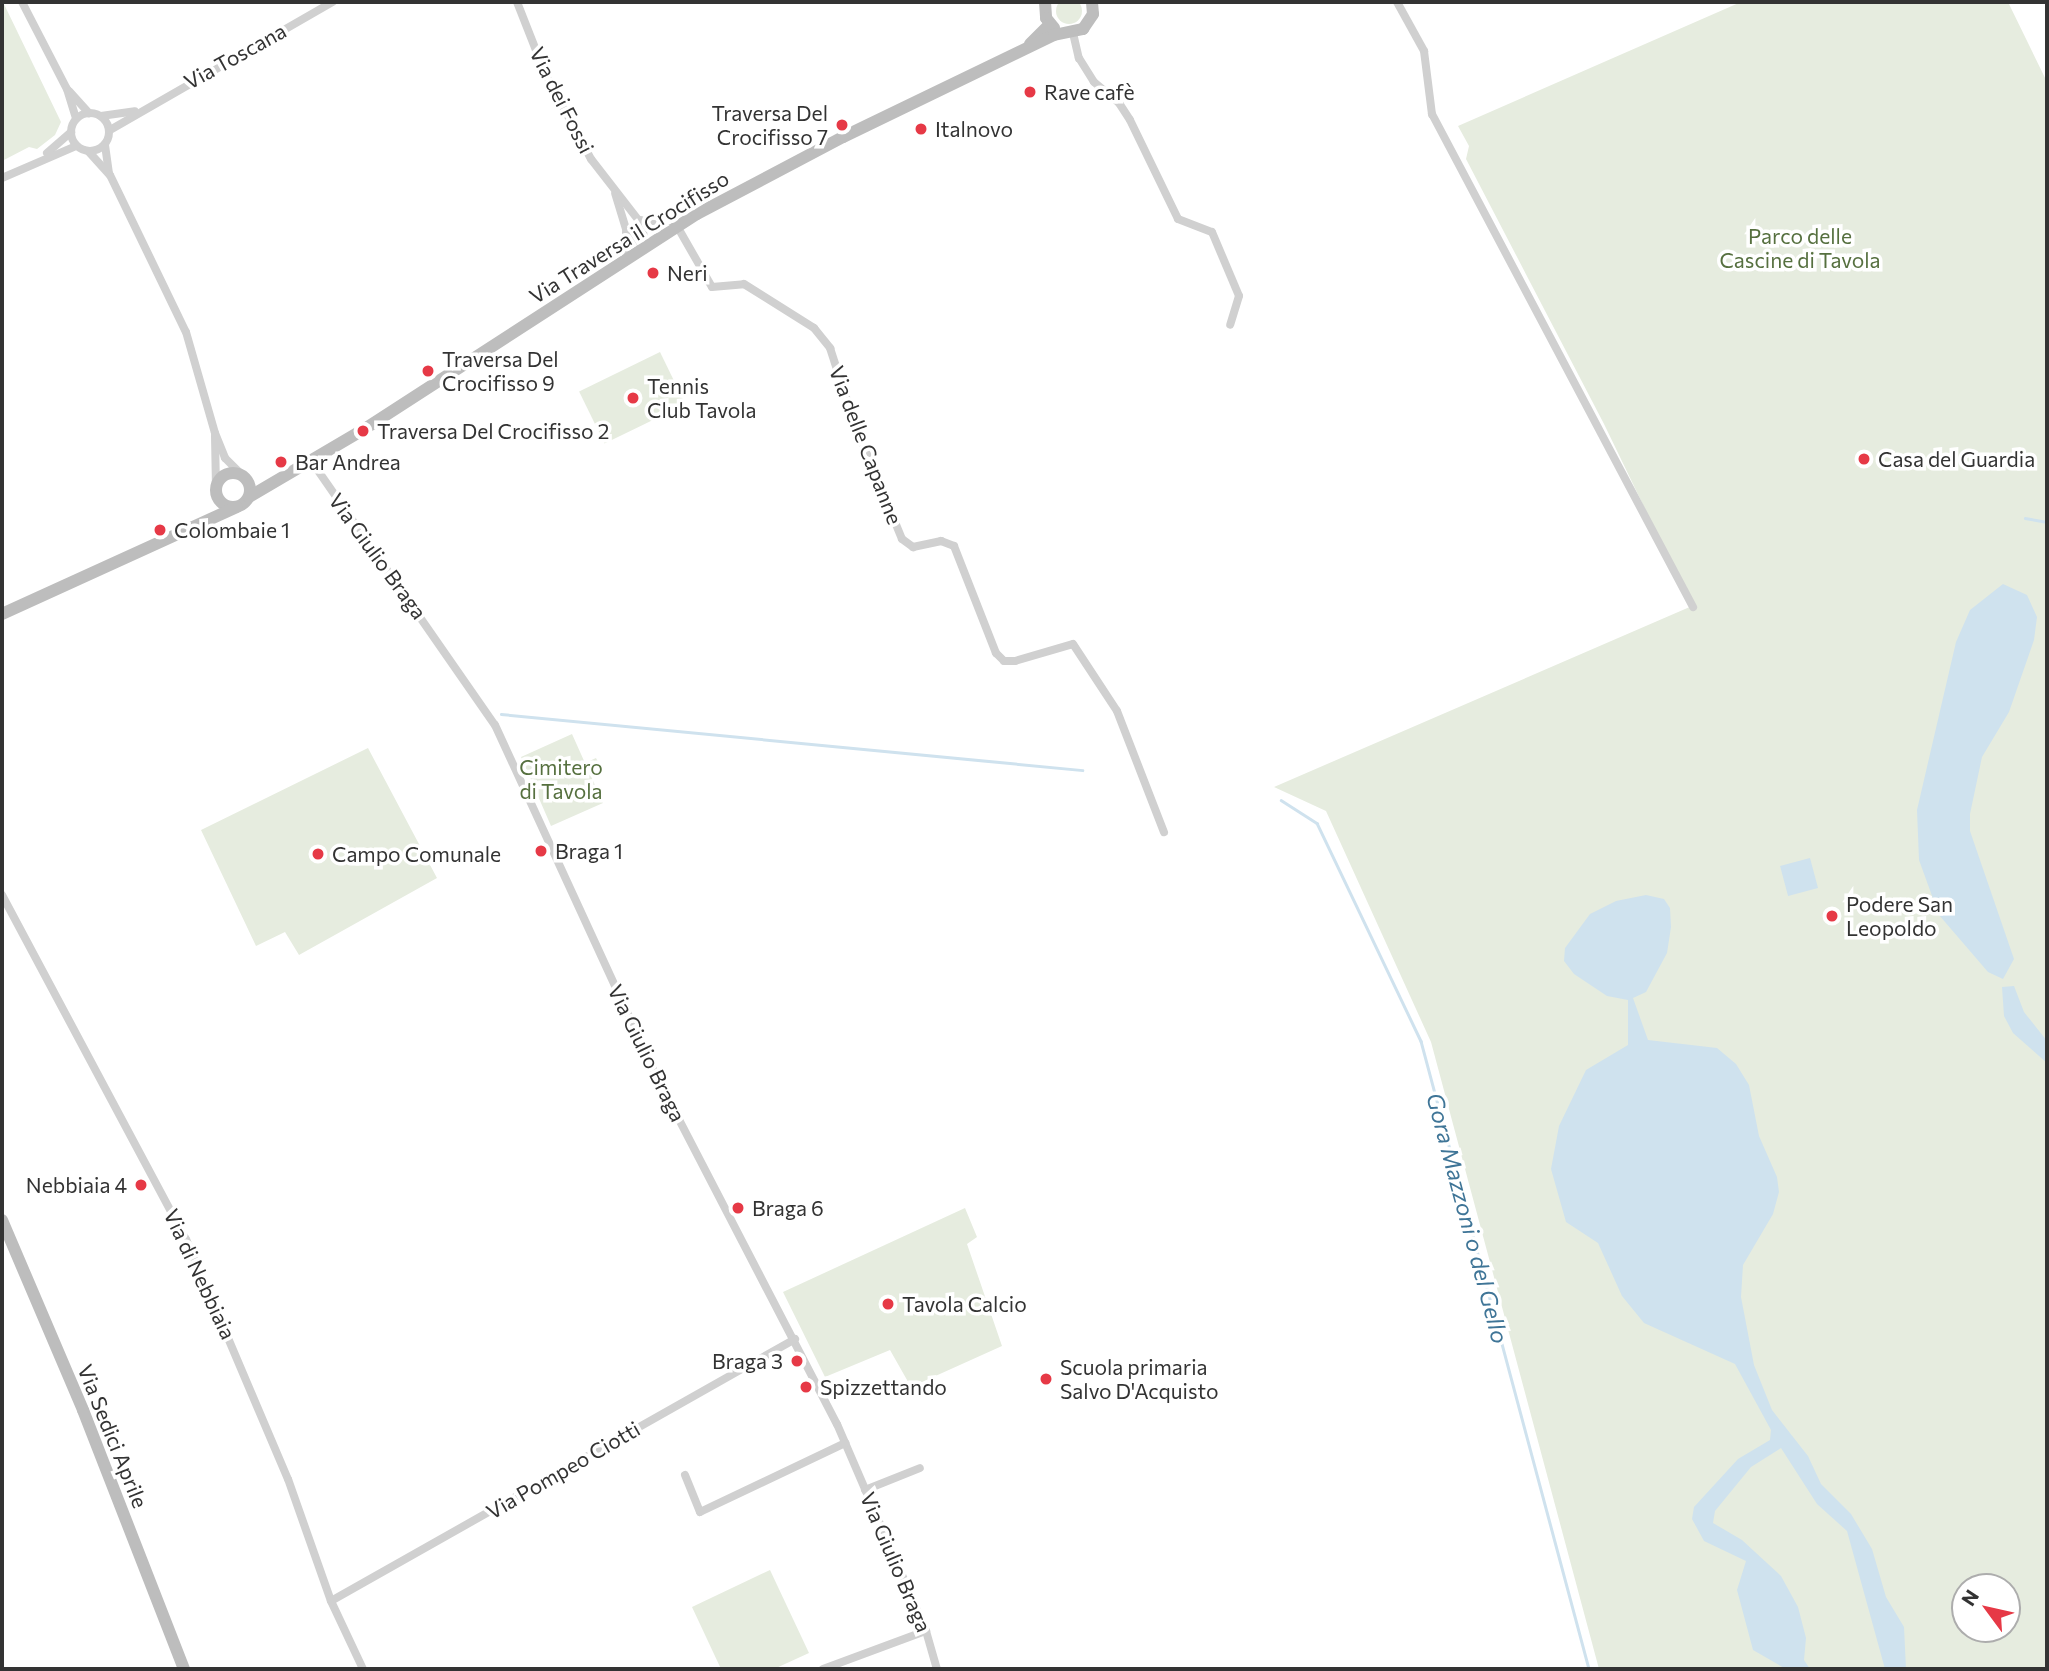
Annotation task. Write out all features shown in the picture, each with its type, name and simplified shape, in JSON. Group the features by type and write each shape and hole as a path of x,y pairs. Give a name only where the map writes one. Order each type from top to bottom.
{"street":[{"path":"22,2 67,89 76,119 71,132 43,157"},
{"name":"Via Toscana","path":"110,130 138,110 333,2"},
{"name":"Via dei Fossi","path":"517,2 545,73 615,194 645,232 644,248"},
{"path":"1045,2 1050,24 1068,33 1094,82 1119,103 1130,120 1178,219 1212,232 1238,296 1230,324"},
{"path":"1397,2 1424,51 1432,114 1693,607"},
{"name":"Via Traversa il Crocifisso","path":"249,497 312,462 674,228 843,137 1087,25 1094,3"},
{"name":"Via Traversa il Crocifisso","path":"1019,54 1050,24"},
{"path":"2,614 237,507 249,497 245,479 225,458 215,433 186,332 110,175 105,145 110,130 102,116 89,113 67,89"},
{"name":"Via Toscana","path":"102,116 138,110"},
{"path":"76,119 89,113"},
{"path":"71,132 76,146"},
{"path":"89,152 105,145"},
{"path":"2,177 43,157 76,146 89,152 110,175"},
{"name":"Via dei Fossi","path":"615,194 626,229 626,257"},
{"path":"637,219 674,228"},
{"name":"Via delle Capanne","path":"674,228 712,287 744,284 814,328 830,348 855,425 902,540 913,547 942,541 954,546 996,653 1004,661 1015,661 1073,644 1117,711 1164,832"},
{"name":"Via dei Fossi","path":"626,229 644,248"},
{"path":"215,433 216,489 222,503 237,507"},
{"name":"Via Giulio Braga","path":"312,462 495,725 658,1079 795,1339 845,1443 926,1631 937,1669"},
{"path":"193,525 227,474 245,479"},
{"name":"Via Traversa il Crocifisso","path":"245,479 274,481"},
{"name":"Via di Nebbiaia","path":"2,895 208,1287 288,1479 331,1601 363,1669"},
{"name":"Via Sedici Aprile","path":"2,1220 83,1410 184,1669"},
{"name":"Via Pompeo Ciotti","path":"331,1601 795,1339"},
{"path":"685,1475 700,1512 845,1443"},
{"path":"865,1490 920,1468"},
{"path":"823,1669 926,1631"}],"green space":[{"path":"1069,-2 1078,2 1082,11 1078,20 1069,24 1060,20 1056,11 1060,2"},
{"path":"3,2 61,122 55,135 37,149 29,147 2,161"},
{"name":"Parco delle Cascine di Tavola","path":"1741,2 2008,2 2047,82 2047,1669 1599,1669 1431,1042 1326,811 1274,787 1692,606 1604,424 1466,159 1469,146 1458,126"},
{"name":"Tennis Club Tavola","path":"660,352 685,404 605,444 579,391"},
{"name":"Cimitero di Tavola","path":"572,734 585,763 596,758 601,768 590,774 603,803 551,826 521,757"},
{"name":"Campo Comunale","path":"368,748 437,878 299,955 285,932 256,946 201,830"},
{"name":"Tavola Calcio","path":"965,1208 977,1237 967,1244 1002,1346 911,1387 890,1350 825,1377 783,1292"},
{"path":"770,1570 809,1653 774,1669 721,1669 692,1607"}],"water":[{"path":"2003,584 2027,595 2037,617 2034,640 2009,712 1982,757 1970,814 1970,831 2014,959 2003,979 1988,972 1939,915 1919,860 1917,810 1956,642 1970,610"},
{"path":"1810,858 1818,888 1788,896 1780,866"},
{"path":"1646,895 1664,899 1670,908 1671,927 1667,953 1646,992 1633,998 1648,1040 1717,1048 1736,1064 1749,1085 1759,1136 1777,1177 1779,1192 1773,1214 1743,1265 1741,1297 1754,1365 1772,1410 1808,1456 1821,1484 1851,1514 1872,1549 1886,1597 1904,1627 1906,1669 1885,1669 1847,1531 1817,1504 1781,1448 1751,1467 1715,1511 1713,1523 1742,1540 1781,1576 1798,1607 1806,1638 1804,1660 1810,1669 1786,1669 1753,1650 1737,1590 1746,1561 1704,1541 1692,1519 1694,1507 1738,1459 1770,1440 1771,1430 1735,1364 1644,1323 1622,1296 1598,1243 1566,1222 1551,1169 1559,1126 1586,1070 1628,1045 1628,1000 1607,996 1574,974 1564,961 1565,948 1590,914 1616,901"},
{"path":"2014,986 2024,1012 2047,1041 2047,1063 2013,1033 2004,1016 2002,987"}],"waterway":[{"path":"2025,518 2047,522"},
{"path":"501,714 1082,770"},
{"name":"Gora Mazzoni o del Gello","path":"1281,800 1317,823 1421,1041 1589,1669"}],"place":[{"name":"Rave cafè","path":"1030,92"},
{"name":"Traversa Del Crocifisso 7","path":"842,125"},
{"name":"Italnovo","path":"921,129"},
{"name":"Neri","path":"653,273"},
{"name":"Traversa Del Crocifisso 9","path":"428,371"},
{"name":"Tennis Club Tavola","path":"633,398"},
{"name":"Traversa Del Crocifisso 2","path":"363,431"},
{"name":"Casa del Guardia","path":"1864,459"},
{"name":"Bar Andrea","path":"281,462"},
{"name":"Colombaie 1","path":"160,530"},
{"name":"Braga 1","path":"541,851"},
{"name":"Campo Comunale","path":"318,854"},
{"name":"Podere San Leopoldo","path":"1832,916"},
{"name":"Nebbiaia 4","path":"141,1185"},
{"name":"Braga 6","path":"738,1208"},
{"name":"Tavola Calcio","path":"888,1304"},
{"name":"Braga 3","path":"797,1361"},
{"name":"Scuola primaria Salvo D'Acquisto","path":"1046,1379"},
{"name":"Spizzettando","path":"806,1387"}]}
